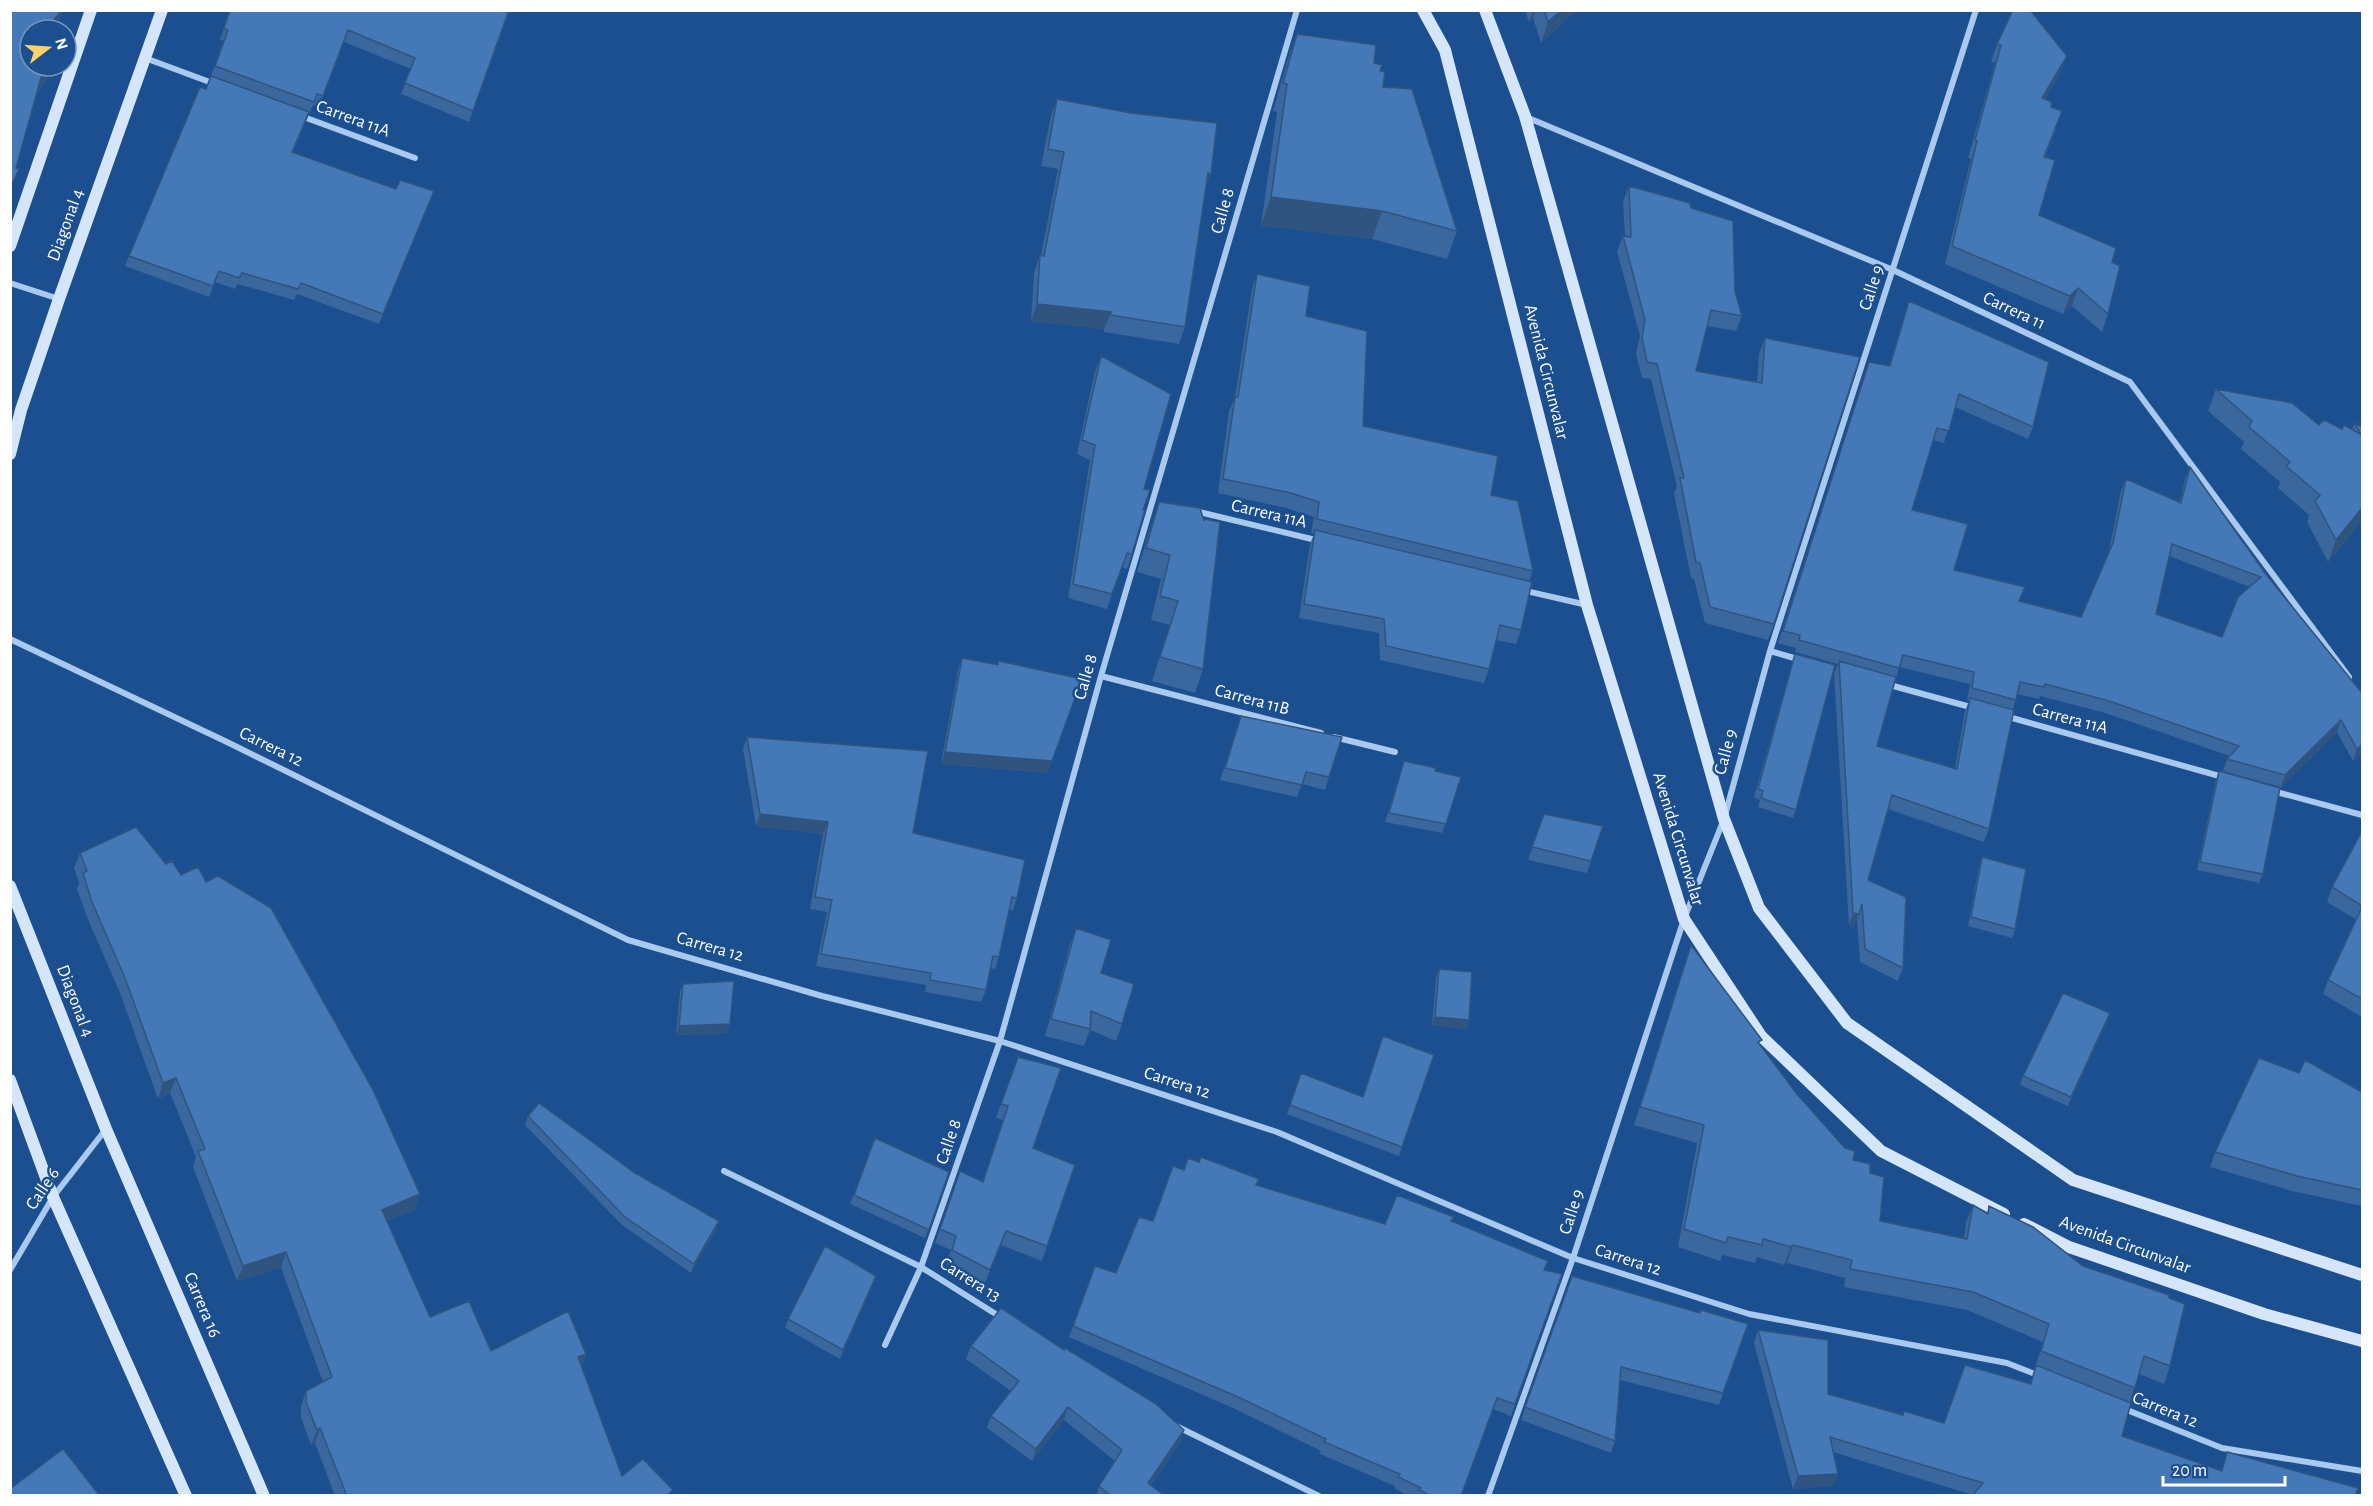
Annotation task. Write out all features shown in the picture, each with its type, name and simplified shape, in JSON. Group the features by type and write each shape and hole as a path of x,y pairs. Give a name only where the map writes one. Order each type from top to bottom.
{"main road":[{"path":"10,246 91,10"},
{"name":"Diagonal 4","path":"10,454 21,410 59,299 162,10"},
{"name":"Avenida Circunvalar","path":"1423,10 1445,50 1587,605 1684,919 1761,1036 1881,1151 2069,1247 2264,1314 2362,1341"},
{"path":"1485,10 1525,116 1724,819 1759,908 1847,1023 2073,1180 2362,1275"},
{"name":"Diagonal 4","path":"10,886 106,1129"},
{"path":"10,1080 53,1197 186,1496"},
{"name":"Carrera 16","path":"106,1129 264,1496"}],"street":[{"name":"Calle 8","path":"885,1345 921,1268 1000,1041 1101,676 1297,10"},
{"name":"Calle 9","path":"1488,1496 1573,1258 1684,919 1724,819 1770,651 1976,10"},
{"path":"145,58 224,87"},
{"name":"Carrera 11A","path":"291,112 415,158"},
{"name":"Carrera 11","path":"1525,116 1893,270 2130,382 2355,685"},
{"path":"10,283 59,299"},
{"path":"1154,501 1165,504"},
{"name":"Carrera 11A","path":"1188,510 1325,543"},
{"path":"1519,589 1587,605"},
{"name":"Carrera 12","path":"10,639 227,742 628,939 822,996 1000,1041 1277,1131 1573,1258 1749,1314 2007,1363 2050,1380"},
{"path":"1770,651 1804,661"},
{"name":"Carrera 11B","path":"1101,676 1395,752"},
{"path":"1884,683 1986,711"},
{"name":"Carrera 11A","path":"1998,714 2226,778"},
{"path":"2260,787 2362,815"},
{"name":"Calle 6","path":"10,1270 53,1197 106,1129"},
{"name":"Carrera 13","path":"724,1171 921,1268 1009,1322"},
{"name":"Carrera 12","path":"2114,1405 2222,1448 2362,1471"},
{"path":"1167,1420 1319,1496"}],"building":[{"path":"10,10 62,10 56,18 18,18 18,78 41,78 16,168 19,169 10,188"},
{"path":"230,10 509,10 473,111 405,83 415,58 348,30 323,96 317,94 314,102 215,66 228,30 224,28"},
{"path":"1544,10 1561,10 1548,22"},
{"path":"2013,10 2030,10 2067,56 2042,98 2052,102 2051,107 2062,111 2044,157 2055,160 2039,215 2116,248 2112,262 2120,266 2108,314 2078,288 2070,296 1952,246 1977,141 1975,140 2001,45 1997,44"},
{"path":"1297,34 1376,45 1374,63 1382,65 1380,71 1385,72 1383,87 1412,89 1457,231 1382,211 1271,197 1287,84 1283,83"},
{"path":"211,76 309,112 292,152 396,189 400,180 434,191 383,314 301,283 298,289 242,273 239,278 219,271 213,286 129,256 200,87 206,89"},
{"path":"1057,99 1131,113 1217,123 1211,174 1208,173 1185,327 1110,315 1111,312 1037,304 1040,255 1044,256 1064,152 1048,149"},
{"path":"1629,186 1690,203 1691,208 1733,221 1735,292 1742,316 1711,310 1696,371 1762,383 1765,338 1860,357 1774,624 1710,607 1700,563 1696,562 1680,478 1684,478 1657,364 1647,362 1642,338 1645,320 1623,236 1631,237"},
{"path":"1257,274 1310,286 1306,316 1367,331 1363,426 1498,456 1491,495 1518,501 1533,571 1317,519 1319,502 1291,493 1223,479"},
{"path":"1909,301 2049,362 2033,427 1959,394 1949,431 1937,428 1912,510 1968,524 1954,570 2025,587 2019,601 2081,617 2113,543 2126,479 2181,503 2190,467 2265,573 2362,693 2362,745 2357,749 2341,720 2285,775 2227,759 2239,746 2109,701 2045,684 2044,687 2020,682 2016,700 1972,688 1974,672 1903,655 1899,668 1799,640 1800,635 1783,631 1869,362 1890,366","holes":["2172,544 2261,577 2238,597 2222,637 2156,614"]},
{"path":"1101,356 1171,394 1144,489 1150,490 1143,510 1145,510 1132,554 1127,553 1112,594 1073,584 1095,445 1082,440"},
{"path":"2216,389 2292,403 2319,425 2324,420 2342,429 2344,425 2362,435 2362,508 2336,540 2315,501 2320,495 2286,466 2290,462 2249,427 2252,421"},
{"path":"2354,423 2362,427 2362,435"},
{"path":"1159,502 1200,508 1204,521 1204,519 1220,522 1203,669 1160,657 1178,601 1160,596 1170,555 1146,548"},
{"path":"1315,530 1532,582 1521,630 1500,625 1489,669 1386,646 1384,619 1304,604"},
{"path":"1795,654 1835,665 1796,810 1761,798 1763,791 1758,789"},
{"path":"962,658 998,665 999,661 1082,679 1052,761 945,752"},
{"path":"1839,661 1896,677 1877,746 1957,769 1970,698 2014,710 1989,829 1892,795 1868,880 1906,897 1903,968 1865,949 1862,904 1859,914 1853,913"},
{"path":"1241,716 1342,737 1329,777 1306,772 1302,785 1225,768"},
{"path":"747,737 928,751 913,833 1025,860 1017,898 1012,897 999,957 993,956 986,990 930,980 931,973 821,954 832,900 815,897 828,822 760,814"},
{"path":"1404,761 1436,768 1435,771 1461,777 1446,824 1389,813"},
{"path":"2219,771 2280,788 2263,874 2200,862"},
{"path":"1544,814 1603,826 1591,861 1532,847"},
{"path":"136,827 166,864 172,861 181,875 198,867 206,882 218,876 271,908 373,1090 420,1194 382,1210 430,1317 469,1301 491,1351 568,1311 586,1354 578,1357 622,1476 643,1459 673,1490 666,1496 347,1496 320,1428 317,1430 306,1402 306,1391 332,1377 286,1252 243,1266 198,1151 205,1149 176,1078 163,1083 125,978 92,902 83,873 87,871 80,853"},
{"path":"2362,831 2362,906 2332,887"},
{"path":"1982,857 2026,869 2015,929 1971,917"},
{"path":"2362,907 2362,999 2328,980"},
{"path":"1076,928 1111,940 1101,973 1134,984 1122,1024 1091,1011 1090,1029 1051,1019"},
{"path":"1691,945 1762,1040 1758,1042 1796,1093 1845,1148 1855,1151 1853,1160 1870,1164 1870,1173 1884,1177 1880,1221 1967,1239 1973,1205 1988,1214 1989,1206 2033,1227 2083,1266 2169,1295 2169,1298 2185,1304 2170,1366 2144,1356 2135,1388 2041,1351 2049,1324 1973,1292 1850,1269 1852,1260 1793,1245 1791,1247 1763,1239 1762,1245 1728,1237 1726,1243 1684,1229 1704,1125 1640,1107"},
{"path":"1439,969 1472,972 1469,1020 1435,1017"},
{"path":"734,981 730,1024 679,1026 683,984"},
{"path":"2063,993 2110,1013 2071,1097 2023,1076"},
{"path":"1383,1036 1434,1055 1402,1147 1290,1105 1301,1073 1363,1097"},
{"path":"1018,1057 1061,1068 1033,1148 1075,1165 1047,1246 1006,1231 990,1270 952,1250 956,1236 940,1229 960,1171 983,1182 1008,1106 1001,1104"},
{"path":"2259,1058 2299,1073 2305,1060 2362,1092 2362,1190 2297,1176 2215,1152"},
{"path":"539,1103 635,1173 719,1221 694,1264 625,1217 528,1116"},
{"path":"875,1138 949,1172 929,1230 854,1195"},
{"path":"1201,1157 1259,1179 1256,1185 1385,1224 1397,1195 1454,1217 1451,1221 1548,1261 1544,1270 1562,1274 1515,1404 1497,1398 1461,1496 1432,1496 1398,1477 1400,1474 1324,1442 1326,1439 1238,1397 1073,1326 1095,1266 1116,1273 1139,1217 1153,1221 1173,1166 1184,1170 1188,1158 1199,1162"},
{"path":"825,1246 876,1276 843,1350 788,1319"},
{"path":"1572,1276 1700,1313 1701,1310 1748,1324 1723,1393 1621,1367 1615,1441 1525,1407"},
{"path":"1001,1308 1064,1350 1065,1348 1156,1404 1184,1430 1148,1483 1165,1496 1111,1496 1099,1486 1122,1450 1068,1407 1036,1449 991,1416 1019,1381 971,1346"},
{"path":"1758,1330 1828,1340 1828,1394 1903,1415 1904,1411 1944,1423 1965,1365 2031,1384 2036,1365 2131,1403 2122,1436 2222,1471 2227,1452 2358,1488 2355,1496 1972,1496 1983,1483 1830,1437 1838,1474 1798,1476"},
{"path":"63,1449 100,1496 10,1496 10,1489"}]}
